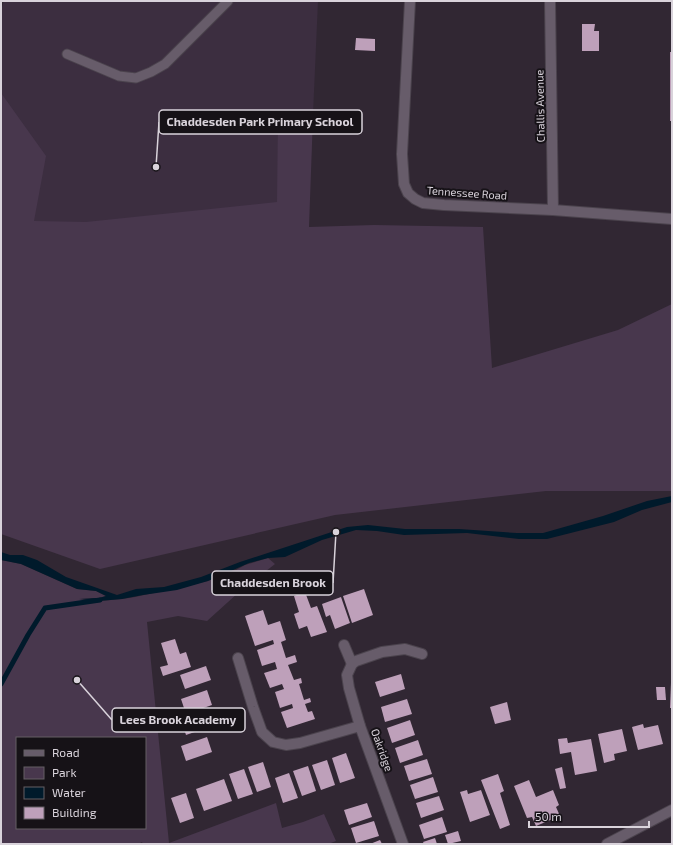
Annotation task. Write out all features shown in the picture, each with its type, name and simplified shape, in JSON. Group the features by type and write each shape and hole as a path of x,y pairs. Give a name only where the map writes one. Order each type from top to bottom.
{"street":[{"name":"Tennessee Road","path":"410,1 402,154 404,184 408,193 415,199 423,203 444,205 553,210 672,219"},
{"name":"Challis Avenue","path":"550,1 553,210"},
{"path":"344,645 352,664 356,661 382,652 405,649 422,654"},
{"path":"238,658 252,707 262,732 273,742 286,745 300,743 360,726"},
{"name":"Oakridge","path":"352,664 347,675 349,688 360,726 403,844"},
{"path":"607,844 672,810"}],"lane":[{"path":"67,54 119,76 136,78 166,64 228,1"}],"shaded area":[{"path":"4,1 318,1 308,227 89,233 1,218 1,10"}],"green space":[{"path":"1,93 46,156 34,221 86,222 277,202 278,118 313,116 309,227 374,225 483,227 492,368 618,330 672,304 672,491 546,491 335,515 100,569 1,534"},
{"path":"268,558 275,564 238,593 207,621 178,616 147,622 169,843 276,803 282,828 324,814 336,841 328,844 143,844 142,842 138,844 1,844 1,560 21,564 77,589 96,591 106,596 81,599 99,601 135,597 208,581 227,572 236,570 245,565"}],"water":[{"path":"672,496 672,502 642,510 614,522 547,539 519,539 467,533 404,535 356,530 322,540 285,557 268,558 249,563 208,581 177,590 122,599 99,601 79,599 99,598 106,596 96,591 77,589 21,564 1,560 1,552 10,555 23,555 37,560 66,577 117,595 136,589 164,587 201,577 240,562 347,527 368,525 405,529 459,529 517,533 543,533 603,516 647,501"}],"building":[{"path":"582,24 595,24 594,31 599,31 599,51 582,51"},
{"path":"356,38 375,39 375,51 355,50"},
{"path":"670,52 672,52 672,121 670,121"},
{"path":"364,589 373,615 352,623 343,596"},
{"path":"305,592 311,608 317,606 327,632 311,637 307,626 299,629 294,614 299,612 294,596"},
{"path":"341,597 350,623 335,629 330,615 326,617 322,604"},
{"path":"263,610 268,625 280,621 286,640 281,642 286,658 295,655 297,662 288,665 294,680 301,678 302,683 299,684 304,700 310,698 311,702 305,704 308,712 312,711 315,719 287,728 281,712 293,708 292,704 280,708 275,692 284,689 282,684 270,688 264,673 277,669 275,662 262,666 257,650 274,644 273,640 255,646 245,616"},
{"path":"175,639 180,654 186,652 191,667 163,676 160,667 168,665 161,643"},
{"path":"206,666 211,680 185,689 180,675"},
{"path":"401,674 405,689 380,697 375,682"},
{"path":"671,683 672,708 670,708"},
{"path":"656,687 665,687 666,700 657,700"},
{"path":"207,690 212,705 186,714 181,699"},
{"path":"407,699 412,714 385,722 381,707"},
{"path":"507,702 511,720 495,724 490,707"},
{"path":"207,711 212,726 186,735 181,720"},
{"path":"410,720 415,735 392,743 387,728"},
{"path":"643,724 644,728 658,725 663,744 638,750 632,727"},
{"path":"622,729 627,751 614,754 615,760 604,763 598,734"},
{"path":"207,737 212,752 186,761 181,746"},
{"path":"567,738 568,743 591,739 597,771 575,775 571,752 560,754 558,739"},
{"path":"418,740 423,755 400,763 395,748"},
{"path":"346,753 355,778 340,783 332,758"},
{"path":"427,759 432,774 409,781 404,766"},
{"path":"327,760 335,785 321,790 312,765"},
{"path":"263,762 271,787 257,792 248,767"},
{"path":"308,766 316,791 302,796 293,771"},
{"path":"562,767 566,788 560,789 555,769"},
{"path":"244,769 253,794 238,799 229,774"},
{"path":"289,773 298,798 283,803 275,778"},
{"path":"498,774 504,791 500,793 510,825 500,829 481,780"},
{"path":"433,777 438,792 415,799 410,785"},
{"path":"224,779 232,801 204,811 196,789"},
{"path":"529,780 536,797 553,790 559,805 556,807 560,816 536,826 532,817 527,818 514,786"},
{"path":"467,790 468,794 481,790 490,815 470,822 460,792"},
{"path":"186,793 194,818 180,823 171,798"},
{"path":"439,796 444,810 421,818 416,803"},
{"path":"367,803 372,817 349,825 344,810"},
{"path":"442,817 447,832 424,839 419,825"},
{"path":"374,821 379,836 356,843 351,828"},
{"path":"458,831 461,841 448,844 445,835"},
{"path":"435,838 437,844 424,844 423,842"},
{"path":"380,840 382,844 370,844"}],"waterway":[{"path":"1,684 45,608 100,600"}],"place":[{"name":"Chaddesden Park Primary School","path":"156,167"},
{"name":"Chaddesden Brook","path":"336,532"},
{"name":"Lees Brook Academy","path":"77,680"}]}
